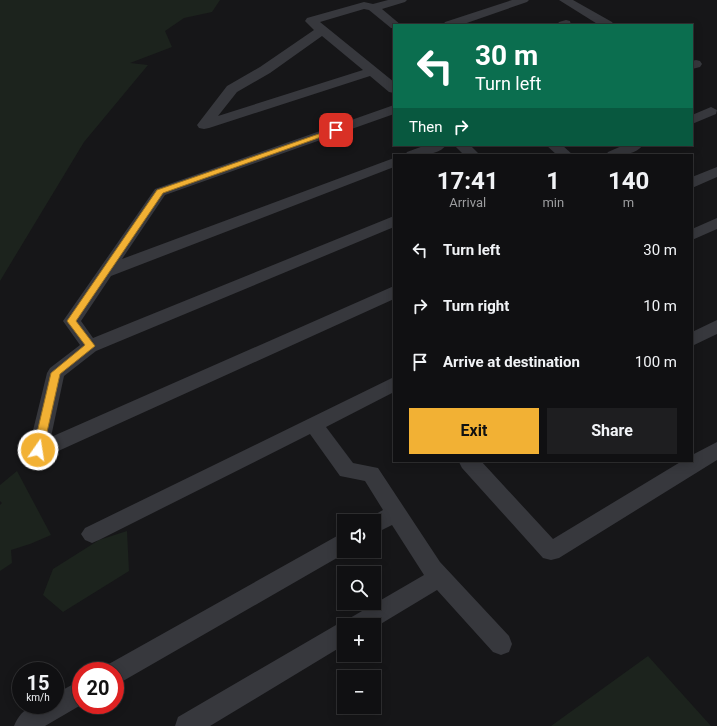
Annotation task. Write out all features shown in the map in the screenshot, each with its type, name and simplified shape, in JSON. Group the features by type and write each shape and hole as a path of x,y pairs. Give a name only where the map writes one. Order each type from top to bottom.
{"lane":[{"path":"373,8 401,0"},
{"path":"453,24 523,0"},
{"path":"565,0 606,24"},
{"path":"393,89 311,21 364,5 373,8 394,24"},
{"path":"322,30 265,70 232,89 204,125 372,71"},
{"path":"90,346 72,321 160,192 393,109"},
{"path":"693,120 711,111"},
{"path":"415,154 436,146"},
{"path":"462,146 472,154"},
{"path":"554,146 565,154"},
{"path":"615,154 634,146"},
{"path":"104,272 393,162"},
{"path":"693,183 717,171"},
{"path":"393,221 90,346 56,373 38,450 393,292"},
{"path":"693,235 717,223"},
{"path":"693,339 717,326"},
{"path":"92,534 393,384"},
{"path":"313,424 347,470 371,474 432,569 501,644"},
{"path":"469,462 551,551 717,450"},
{"path":"381,521 396,513"},
{"path":"124,668 337,546"},
{"path":"370,618 439,577"},
{"path":"187,726 337,637"},
{"path":"26,726 30,721 72,697"}],"shaded area":[{"path":"0,0 220,0 212,12 184,18 165,31 172,47 130,63 148,65 84,142 0,281"},
{"path":"17,471 51,535 11,550 12,563 0,571 0,505 2,503 0,501 0,485"},
{"path":"127,531 129,571 63,612 43,595 53,569 99,540"},
{"path":"648,656 711,726 551,726"}],"route":[{"path":"38,450 56,373 90,346 72,321 160,192 336,130"}]}
